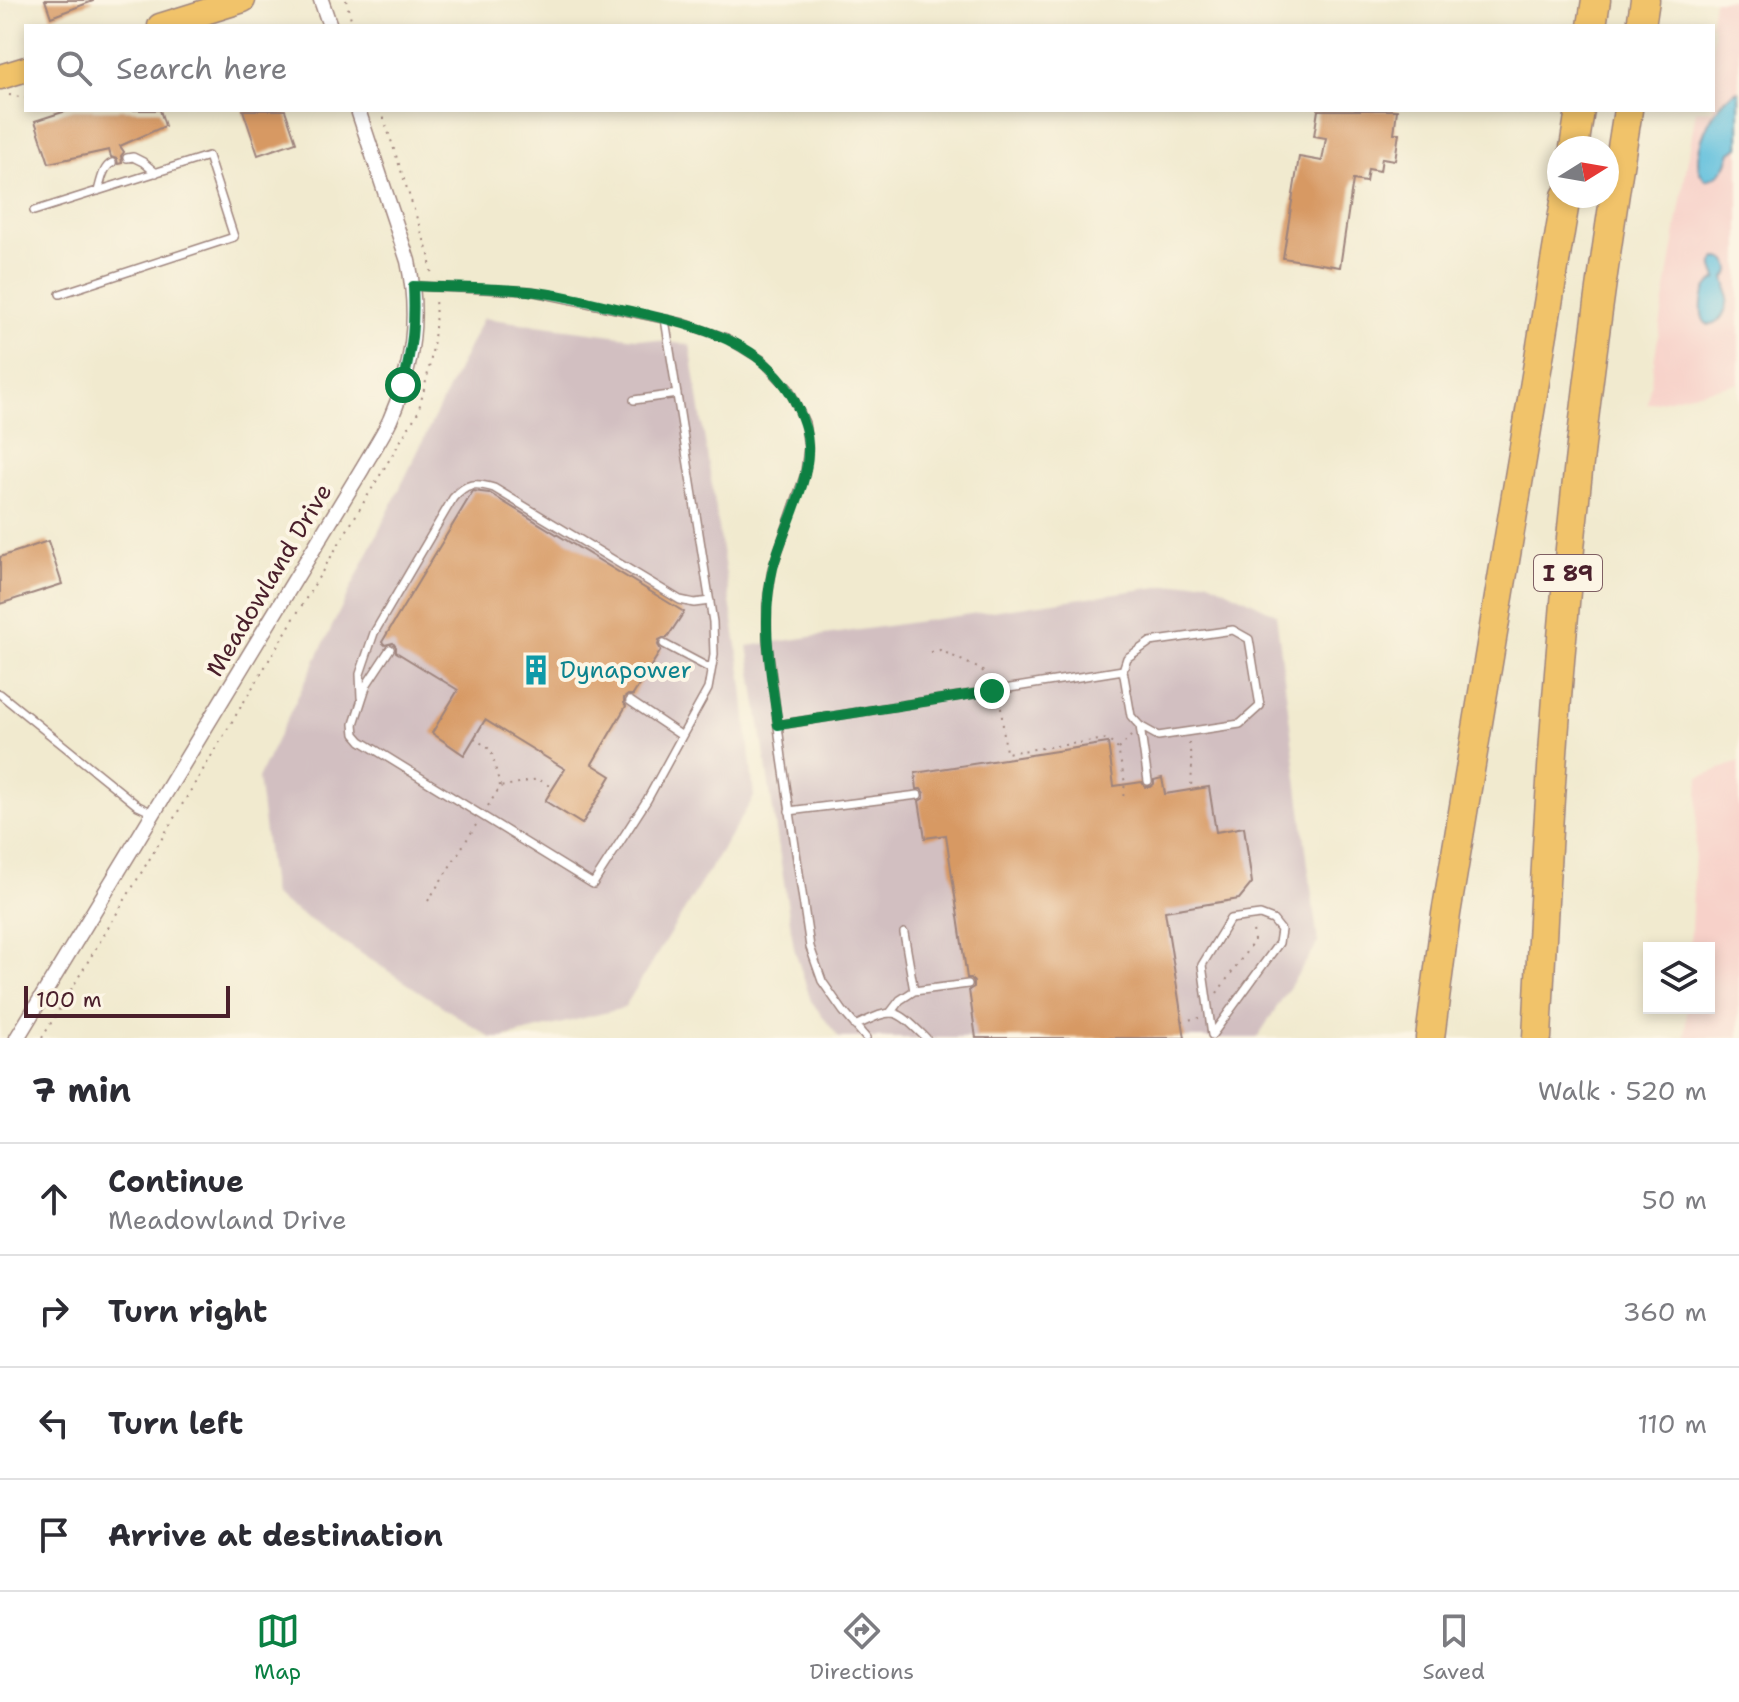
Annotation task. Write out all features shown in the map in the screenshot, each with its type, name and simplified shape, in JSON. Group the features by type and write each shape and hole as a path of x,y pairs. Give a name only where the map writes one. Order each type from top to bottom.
{"highway":[{"path":"1592,24 1596,0"},
{"path":"1641,24 1645,0"},
{"path":"1576,136 1580,112"},
{"name":"I 89","path":"1537,1038 1548,826 1564,614 1597,309 1628,112"},
{"name":"I 89","path":"1430,1038 1446,914 1564,208"}],"main road":[{"path":"166,24 243,0"},
{"path":"0,77 24,70"}],"street":[{"path":"321,0 329,24"},
{"name":"Meadowland Drive","path":"17,1038 389,422 403,385 415,323 413,286 408,261 359,112"}],"lane":[{"path":"34,211 208,156 234,237 60,294"},
{"path":"127,158 133,157 143,162 156,173"},
{"path":"98,191 104,171 112,163"},
{"path":"413,286 530,291 683,323 726,338 762,360 789,389 805,423 808,448 805,474 772,569 767,604 767,639 810,947 822,981 866,1038"},
{"path":"390,649 367,684 354,724 355,734 361,741 593,884 647,800 708,689 714,655 710,601 665,319"},
{"path":"634,400 677,394"},
{"path":"361,703 360,674 374,633 453,498 461,489 471,485 494,488 680,600 694,603 710,601"},
{"path":"1233,630 1249,639 1260,706 1240,724 1158,736 1140,726 1131,716 1123,670 1127,658 1150,642 1233,630"},
{"path":"664,644 711,669"},
{"path":"778,725 1123,670"},
{"path":"0,694 138,806 153,813"},
{"path":"630,701 682,736"},
{"path":"1140,726 1148,781"},
{"path":"789,811 918,795"},
{"path":"1260,915 1273,920 1281,930 1279,943 1211,1036 1202,965 1230,919 1260,915"},
{"path":"904,933 914,991"},
{"path":"890,1013 900,1000 914,991 968,984"},
{"path":"855,1026 881,1014 902,1014 926,1038"}],"path":[{"path":"346,0 352,24"},
{"path":"0,94 24,98"},
{"path":"931,652 940,650 982,670 1001,708 1006,753 1107,739 1118,749 1125,783 1123,798"},
{"path":"1118,749 1140,726"},
{"path":"1187,732 1192,766 1191,789"},
{"path":"474,738 491,750 500,787"},
{"path":"1182,1021 1199,1019 1254,941"}],"shaded area":[{"path":"1714,0 1739,0 1739,383 1647,404 1696,112 1715,112 1715,24 1710,24"},
{"path":"483,318 690,345 742,678 754,797 624,1008 502,1038 491,1038 273,896 258,778"},
{"path":"1207,580 1276,614 1318,943 1257,1038 839,1038 811,1001 794,948 748,646"},
{"path":"1739,762 1739,1038 1685,1038 1687,1014 1715,1014 1715,942 1690,942 1699,777"}],"water":[{"path":"1739,91 1739,147 1731,152 1720,173 1706,180 1700,172 1698,160 1705,131 1720,104"},
{"path":"1717,258 1727,262 1730,272 1725,278 1727,305 1723,315 1711,325 1702,316 1702,303 1706,288 1717,279 1713,266"}],"building":[{"path":"45,0 93,0 93,1 51,17"},
{"path":"63,112 161,112 165,126 120,146 124,152 122,163 118,164 117,159 111,157 109,150 49,163 35,121"},
{"path":"244,112 286,112 296,142 258,155"},
{"path":"1318,112 1397,112 1394,133 1399,133 1395,160 1382,158 1380,171 1368,169 1366,182 1353,180 1340,267 1283,258 1299,157 1322,161 1326,138 1314,136"},
{"name":"Dynapower","path":"473,491 489,493 684,612 667,638 659,640 661,650 633,695 624,698 626,706 592,764 611,776 582,824 545,801 565,769 485,720 464,755 432,733 458,690 396,652 393,643 385,645 382,642"},
{"path":"48,541 62,584 0,604 0,557"},
{"path":"1108,743 1114,786 1142,782 1145,787 1150,787 1154,780 1162,778 1165,794 1209,787 1216,832 1244,827 1252,883 1239,899 1165,911 1185,1038 976,1038 969,990 974,987 974,982 967,978 946,835 925,838 919,801 924,798 924,793 917,789 915,773"}],"place":[{"name":"Dynapower","path":"536,670"}],"route":[{"path":"403,385 415,323 413,286 530,291 683,323 726,338 762,360 789,389 805,423 808,448 805,474 772,569 767,604 767,639 778,725 992,691"}]}
